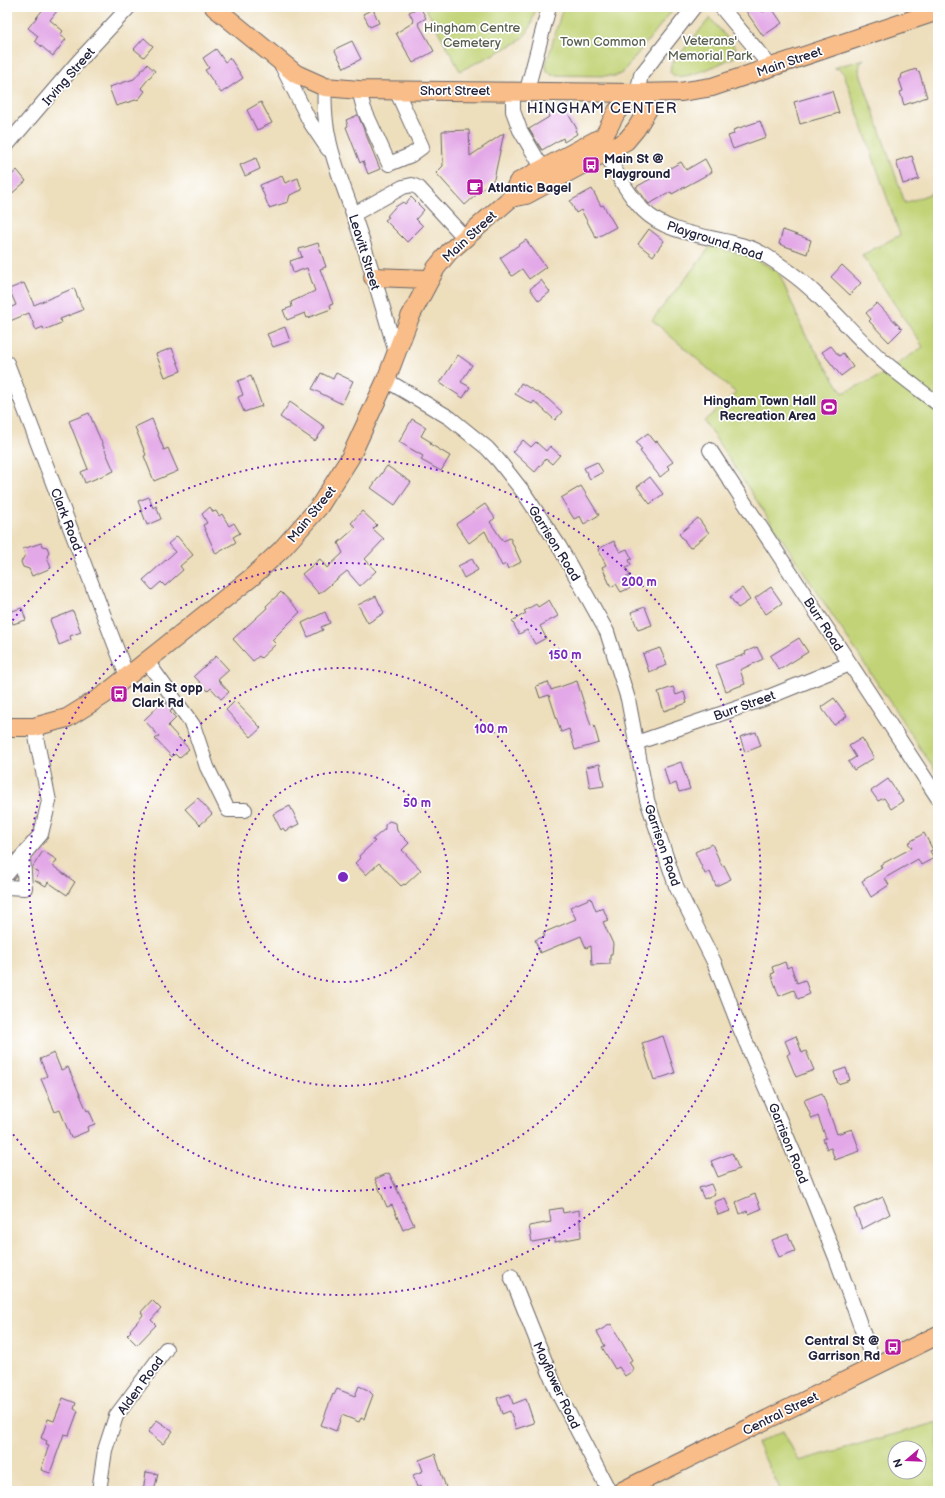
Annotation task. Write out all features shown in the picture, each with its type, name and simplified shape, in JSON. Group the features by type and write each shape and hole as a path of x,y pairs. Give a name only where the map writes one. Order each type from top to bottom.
{"main road":[{"name":"Leavitt Street","path":"214,7 279,62"},
{"name":"Main Street","path":"601,146 617,111 637,93 699,89 726,83 938,11"},
{"name":"Short Street","path":"279,62 296,74 325,87 359,90 520,90 637,93"},
{"name":"Main Street","path":"7,727 34,727 67,718 104,695 252,577 281,550 319,507 350,458 386,380 410,317 428,279 449,252 511,198 518,182 546,176 601,146 626,141 636,130 647,111 644,100 637,93"},
{"path":"373,277 428,279"},
{"name":"Central Street","path":"622,1491 938,1335"}],"street":[{"name":"Irving Street","path":"7,145 77,63 129,7"},
{"path":"546,176 520,130 513,111 549,7"},
{"path":"637,93 641,75 694,7"},
{"path":"722,7 771,67"},
{"name":"Leavitt Street","path":"279,62 310,122 331,152"},
{"name":"Leavitt Street","path":"325,87 324,105 331,152 354,214 396,353"},
{"path":"359,90 364,109 389,164 411,155 422,147 396,90"},
{"name":"Playground Road","path":"601,146 628,191 643,210 653,218 690,233 752,249 771,259 812,291 883,361 938,404"},
{"path":"354,214 403,187 412,185 419,188 465,238"},
{"name":"Clark Road","path":"7,363 127,676"},
{"name":"Garrison Road","path":"386,380 450,418 476,439 499,461 524,493 559,546 606,632 628,699 647,800 676,886 714,962 739,1026 799,1165 836,1258 875,1366"},
{"name":"Burr Road","path":"710,450 938,798"},
{"path":"146,660 193,725 207,767 228,810 245,810"},
{"name":"Burr Street","path":"636,743 761,700 850,664"},
{"path":"7,874 23,858 41,834 49,801 34,727"},
{"path":"7,887 25,888 23,858"},
{"name":"Mayflower Road","path":"511,1276 557,1391 609,1491"},
{"name":"Alden Road","path":"99,1491 105,1450 116,1416 166,1349"}],"green space":[{"name":"Hingham Centre Cemetery","path":"425,7 536,7 530,28 525,36 516,43 460,71"},
{"name":"Town Common","path":"563,7 675,7 622,73 616,76 552,75 547,71 546,65"},
{"name":"Veterans' Memorial Park","path":"710,18 741,54 693,74 675,76 670,72 671,65"},
{"name":"Hingham Town Hall Recreation Area","path":"864,59 860,64 859,70 905,203 938,191 938,775 704,421 736,393 652,320 711,246 749,256 778,271 805,334 843,393 878,377 923,347 862,255 900,235 844,74 839,69 833,68"},
{"path":"938,1422 938,1491 781,1491 757,1443 783,1431 799,1461"}],"building":[{"path":"45,7 60,7 50,20 63,31 60,35 66,39 53,56 35,41 38,36 28,28"},
{"path":"420,7 426,18 418,23 434,51 413,63 396,33 414,22 409,12"},
{"path":"743,7 760,7 763,12 771,7 782,23 763,36"},
{"path":"373,9 379,23 370,27 363,14"},
{"path":"144,38 153,46 144,57 134,49"},
{"path":"352,41 361,59 344,68 335,51 337,48"},
{"path":"216,49 225,62 230,58 243,78 221,93 205,70 209,68 203,58"},
{"path":"147,64 155,71 141,88 145,91 139,99 116,106 109,87 134,79"},
{"path":"916,69 917,72 919,71 927,97 904,105 900,92 903,91 899,79 901,79 902,74"},
{"path":"832,91 839,113 800,124 794,102"},
{"path":"261,102 272,123 257,130 247,110"},
{"path":"563,105 577,129 575,130 577,134 564,142 563,138 542,150 529,129 549,117 548,114"},
{"path":"358,115 380,169 368,174 363,161 360,163 346,127 348,126 346,120"},
{"path":"760,121 766,137 733,149 728,136 734,134 733,130"},
{"path":"469,130 470,156 504,133 494,179 465,205 436,173 443,166 442,131"},
{"path":"912,156 919,179 903,184 896,161"},
{"path":"256,158 260,169 245,176 240,165"},
{"path":"705,159 712,172 672,194 671,192 649,204 636,187 681,162 686,170"},
{"path":"17,170 26,181 7,198 7,179"},
{"path":"282,176 285,183 298,178 302,190 290,195 288,202 269,208 260,185"},
{"path":"592,189 601,206 603,205 616,227 596,238 581,210 576,213 570,201"},
{"path":"411,197 424,210 416,219 423,226 407,242 385,220 389,217 387,216 395,207 403,202 405,204"},
{"path":"649,229 664,241 653,256 638,244"},
{"path":"783,230 811,240 807,254 779,244"},
{"path":"526,240 546,267 529,279 522,269 512,276 500,258"},
{"path":"318,243 326,267 320,269 333,304 330,305 331,309 307,318 305,313 287,320 283,310 292,307 291,302 315,291 307,268 293,273 290,261 302,257 299,249"},
{"path":"842,265 861,283 850,295 831,277"},
{"path":"541,280 550,292 539,301 530,289"},
{"path":"24,283 34,305 74,288 83,310 60,319 61,323 44,330 43,327 36,330 29,313 10,321 7,309 16,305 9,289"},
{"path":"877,303 902,329 889,342 869,321 871,319 866,313"},
{"path":"285,327 290,341 273,347 267,334"},
{"path":"831,346 839,356 843,353 853,367 841,376 822,352"},
{"path":"172,348 181,371 165,377 156,354"},
{"path":"458,355 472,365 461,382 470,387 463,398 440,383"},
{"path":"321,373 333,379 336,373 353,381 342,404 312,389"},
{"path":"251,376 262,406 244,412 238,397 243,395 238,381"},
{"path":"521,383 548,399 562,412 555,420 534,401 532,404 515,394"},
{"path":"290,402 325,427 315,441 280,417"},
{"path":"89,413 114,471 85,483 81,472 88,469 69,421"},
{"path":"152,419 164,450 168,448 178,471 154,481 135,427"},
{"path":"412,419 426,427 421,436 431,442 430,444 450,456 441,471 421,460 423,456 399,442"},
{"path":"648,433 655,442 657,441 673,462 667,466 670,469 660,477 640,451 642,450 636,442"},
{"path":"523,440 531,447 536,442 546,451 550,446 560,455 552,464 546,459 535,472 513,452"},
{"path":"597,462 603,472 590,479 584,468"},
{"path":"387,466 411,482 395,505 371,488"},
{"path":"650,477 663,494 650,504 637,487"},
{"path":"581,486 599,515 584,524 580,516 574,519 561,498"},
{"path":"149,497 153,508 156,506 161,519 147,525 138,501"},
{"path":"485,504 495,518 490,522 503,541 510,538 521,562 508,569 506,564 502,566 485,531 469,543 456,524"},
{"path":"210,507 213,512 216,511 219,516 222,514 229,526 234,523 240,533 233,537 236,542 216,554 203,525 207,523 202,514"},
{"path":"362,511 377,525 373,529 384,539 365,559 376,571 360,586 347,571 319,594 302,574 320,559 327,568 343,553 338,543 356,527 351,523"},
{"path":"698,518 709,533 690,548 679,534"},
{"path":"177,536 193,555 180,566 183,570 165,586 161,582 152,590 143,580 175,552 168,544"},
{"path":"614,541 620,552 627,549 632,559 629,560 631,565 626,568 630,576 625,578 630,588 621,592 616,584 611,587 602,567 606,565 598,549"},
{"path":"41,543 42,546 47,547 49,552 47,557 51,568 32,576 29,569 23,567 21,562 25,555 23,549"},
{"path":"472,559 478,570 464,578 458,566"},
{"path":"771,587 782,603 766,614 755,598"},
{"path":"742,588 750,600 738,608 730,597"},
{"path":"281,592 300,612 272,640 276,644 261,658 259,656 253,661 233,639 267,608 266,606"},
{"path":"376,596 384,613 368,623 358,605"},
{"path":"549,600 558,616 540,626 546,638 535,644 527,630 519,634 512,621 526,613 524,611 536,604 538,607"},
{"path":"645,607 652,625 638,630 631,612"},
{"path":"22,608 26,620 13,624 9,612"},
{"path":"73,611 81,632 70,636 71,640 59,645 50,620"},
{"path":"325,612 330,623 321,627 323,630 308,637 302,623"},
{"path":"799,638 808,652 779,670 770,656"},
{"path":"757,647 763,659 740,670 745,684 726,691 716,665 746,654 745,652"},
{"path":"660,648 667,665 649,672 643,654"},
{"path":"216,656 229,670 218,680 229,692 221,699 211,688 208,691 194,676"},
{"path":"577,681 591,726 594,725 599,743 575,750 569,729 561,732 549,695 540,698 536,686 548,682 551,690"},
{"path":"673,687 676,695 684,692 687,703 664,711 658,692"},
{"path":"834,698 847,716 834,725 821,707"},
{"path":"164,701 172,710 170,712 176,718 168,726 189,749 179,758 175,754 172,757 155,739 159,736 144,720"},
{"path":"235,701 261,728 251,737 226,710"},
{"path":"756,732 761,746 745,752 740,737"},
{"path":"862,738 874,758 854,770 848,762 856,757 849,746"},
{"path":"681,762 690,789 679,792 676,783 669,786 664,768"},
{"path":"600,764 604,786 590,788 586,767"},
{"path":"888,779 903,801 891,809 884,798 878,801 871,791"},
{"path":"198,798 212,814 200,825 185,809"},
{"path":"290,806 299,824 285,831 283,828 281,830 273,814"},
{"path":"389,821 396,823 397,831 409,843 402,850 421,870 405,885 404,884 401,886 379,863 366,875 355,863 360,858 359,856 375,841 372,840 385,829 385,825"},
{"path":"924,833 933,850 930,851 934,858 921,865 918,859 885,878 889,885 871,897 862,881 882,868 880,865 912,848 908,843"},
{"path":"712,844 722,866 724,865 731,879 716,886 710,872 705,874 695,852"},
{"path":"43,851 57,860 53,866 75,882 67,895 48,882 46,886 35,880 39,873 32,868"},
{"path":"591,898 596,911 603,908 608,920 603,922 613,944 612,954 610,954 610,964 592,965 591,946 586,948 581,936 540,953 535,940 545,936 543,933 576,919 570,907"},
{"path":"785,962 787,968 791,966 797,983 805,980 810,994 798,999 794,990 779,996 771,974 774,973 772,967"},
{"path":"663,1036 675,1073 654,1080 642,1043"},
{"path":"796,1036 802,1053 806,1051 814,1070 796,1077 787,1055 790,1053 785,1041"},
{"path":"54,1053 61,1070 68,1067 87,1111 89,1110 95,1124 87,1127 88,1131 71,1138 60,1110 55,1112 41,1079 47,1076 40,1059"},
{"path":"846,1068 850,1080 838,1084 834,1072"},
{"path":"822,1093 837,1134 852,1129 860,1151 835,1160 831,1148 827,1149 823,1139 826,1138 818,1116 812,1119 804,1100"},
{"path":"732,1153 739,1169 718,1177 711,1161"},
{"path":"389,1173 414,1225 403,1230 392,1205 387,1207 375,1179"},
{"path":"711,1184 715,1194 704,1199 699,1188"},
{"path":"755,1194 761,1209 749,1214 747,1211 740,1214 736,1202"},
{"path":"883,1197 890,1214 862,1229 854,1209"},
{"path":"725,1198 730,1211 718,1215 714,1202"},
{"path":"562,1208 563,1213 579,1210 581,1237 555,1242 555,1238 532,1242 529,1226 551,1222 549,1210"},
{"path":"788,1234 795,1251 779,1257 772,1240"},
{"path":"152,1300 161,1309 151,1320 156,1325 137,1345 127,1335 143,1315 141,1312"},
{"path":"611,1324 632,1360 629,1362 634,1370 625,1376 619,1367 615,1369 602,1347 605,1346 597,1332"},
{"path":"359,1386 368,1390 373,1395 364,1419 361,1418 359,1422 342,1415 336,1431 321,1425 333,1394 334,1395 337,1389 355,1396"},
{"path":"510,1394 513,1404 526,1399 534,1423 516,1429 510,1411 502,1414 497,1398"},
{"path":"63,1398 76,1403 74,1409 78,1411 69,1435 64,1434 50,1473 41,1470 49,1445 46,1444 47,1441 41,1438 48,1419 54,1421"},
{"path":"157,1420 173,1431 163,1444 148,1432"},
{"path":"435,1454 447,1491 423,1491 421,1485 417,1487 413,1475 423,1471 419,1460"},
{"path":"146,1472 158,1474 154,1491 143,1491"}],"place":[{"name":"Main St @ Playground","path":"591,165"},
{"name":"Atlantic Bagel","path":"475,187"},
{"name":"Hingham Town Hall Recreation Area","path":"829,407"},
{"name":"Main St opp Clark Rd","path":"119,694"},
{"name":"Central St @ Garrison Rd","path":"893,1347"}],"district":[{"name":"HINGHAM CENTER","path":"602,108"}]}
